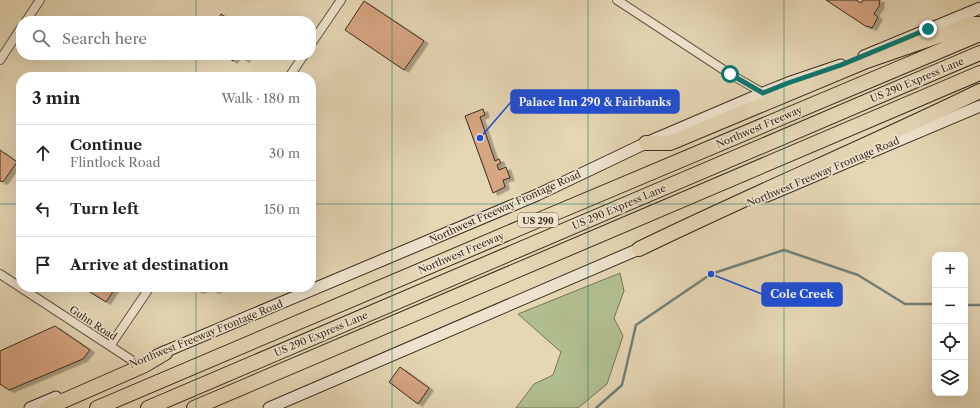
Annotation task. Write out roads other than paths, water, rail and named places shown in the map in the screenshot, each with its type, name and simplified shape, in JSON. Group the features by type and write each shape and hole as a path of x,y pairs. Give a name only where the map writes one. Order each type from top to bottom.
{"highway":[{"path":"646,143 670,143 864,62 970,24 980,24"},
{"name":"Northwest Freeway","path":"97,408 980,34"},
{"name":"US 290 Express Lane","path":"148,408 980,53"},
{"path":"194,408 980,73"},
{"path":"639,249 712,214 932,115 980,91"},
{"path":"47,408 146,365 165,353"}],"main road":[{"name":"Northwest Freeway Frontage Road","path":"316,289 537,195 646,143 763,93 841,65 980,8"},
{"name":"Northwest Freeway Frontage Road","path":"269,408 639,249 788,188 980,106"},
{"name":"Northwest Freeway Frontage Road","path":"30,408 309,292"}],"street":[{"path":"29,16 40,0"},
{"path":"316,36 340,0"},
{"path":"617,0 730,74 763,93"},
{"path":"0,60 16,36"},
{"path":"292,72 301,60"},
{"name":"Guhn Road","path":"0,274 16,284"},
{"name":"Guhn Road","path":"28,292 136,363"},
{"path":"110,346 147,292"}],"waterway":[{"path":"596,408 622,385 636,325 711,274 784,250 858,275 905,304 932,304"},
{"path":"968,305 980,305"}],"place":[{"name":"Palace Inn 290 & Fairbanks","path":"480,138"},
{"name":"Cole Creek","path":"711,274"}]}
